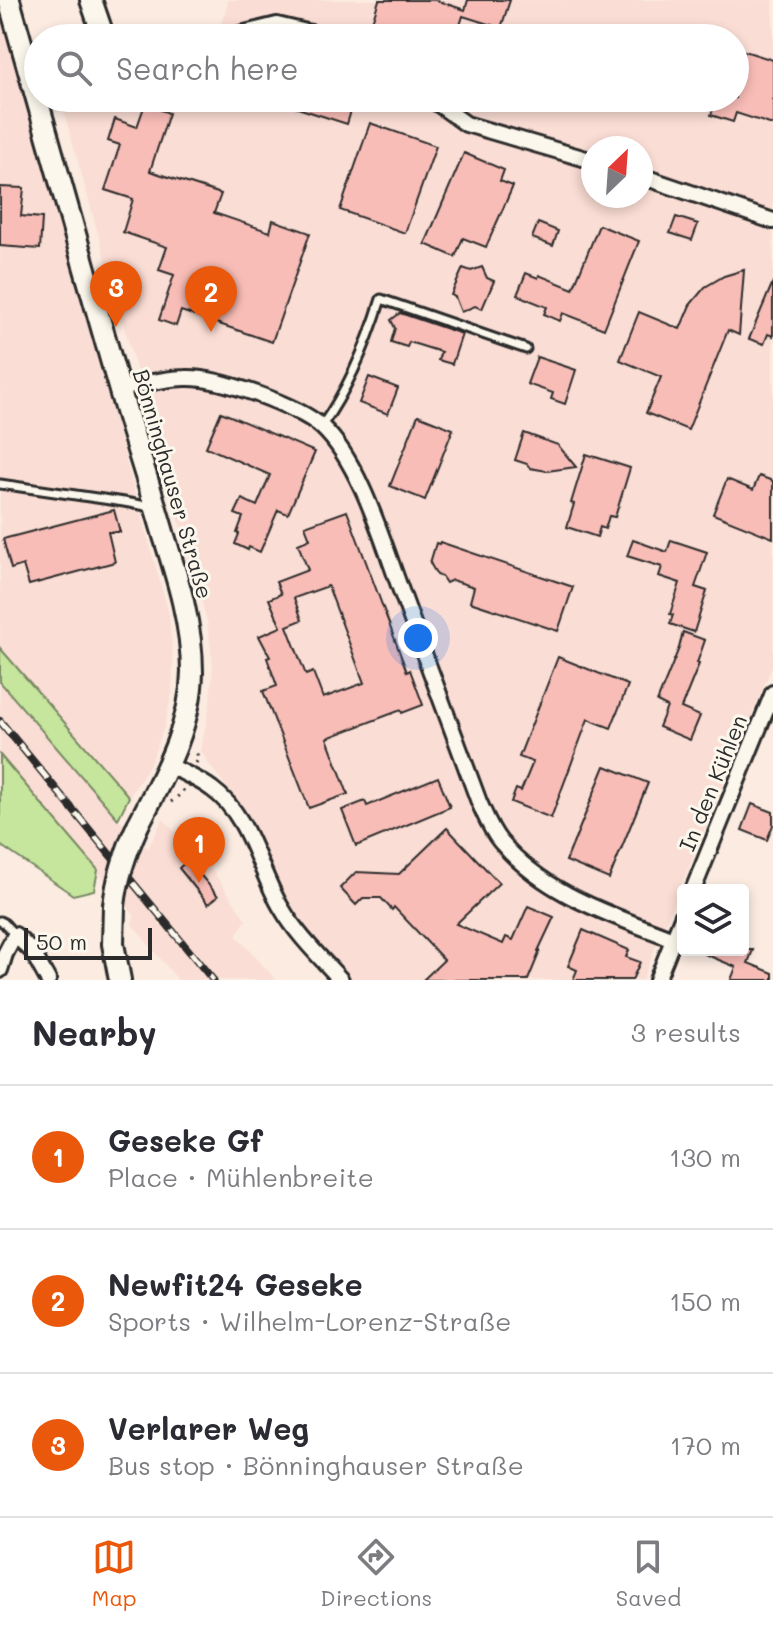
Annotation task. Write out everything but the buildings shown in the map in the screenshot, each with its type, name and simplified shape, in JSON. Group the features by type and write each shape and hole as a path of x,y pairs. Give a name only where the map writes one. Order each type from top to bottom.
{"main road":[{"name":"Bönninghauser Straße","path":"9,0 24,48"},
{"path":"91,0 99,24"},
{"name":"Bönninghauser Straße","path":"43,112 119,389 177,580 190,641 192,674 180,738 138,825 116,885 113,944 120,980"}],"street":[{"path":"449,112 466,124 581,158"},
{"path":"653,180 773,221"},
{"path":"119,389 183,378 204,379 279,403 321,427 349,462 375,521 479,802 498,838 523,865 550,885 579,901 673,939"},
{"name":"In den Kühlen","path":"695,884 773,693"},
{"path":"169,765 211,788 229,804 245,827 262,871 283,911 341,980"},
{"path":"657,980 677,929"},
{"path":"0,970 15,935 32,951 48,980"}],"lane":[{"path":"321,427 356,366 371,333 381,299 526,349"},
{"path":"0,484 156,508"},
{"path":"0,921 15,935"}],"shaded area":[{"path":"229,0 773,0 773,664 682,884 677,884 677,896 642,980 353,980 311,933 280,890 246,813 201,750 210,704 213,664 207,621 64,112 749,112 749,24 221,24"},
{"path":"0,12 24,97 24,112 28,112 169,614 172,693 151,762 129,797 0,648"},
{"path":"0,682 118,819 148,849 163,819 212,870 246,920 236,935 276,980 178,980 132,924 135,916 0,755"}],"green space":[{"path":"0,648 129,797 118,819 0,682"},
{"path":"0,755 98,870 94,890 73,895 0,845"}],"railway":[{"path":"0,721 213,980"}],"place":[{"name":"Verlarer Weg","path":"116,327"},
{"name":"Newfit24 Geseke","path":"211,332"},
{"name":"Geseke Gf","path":"199,883"}]}
